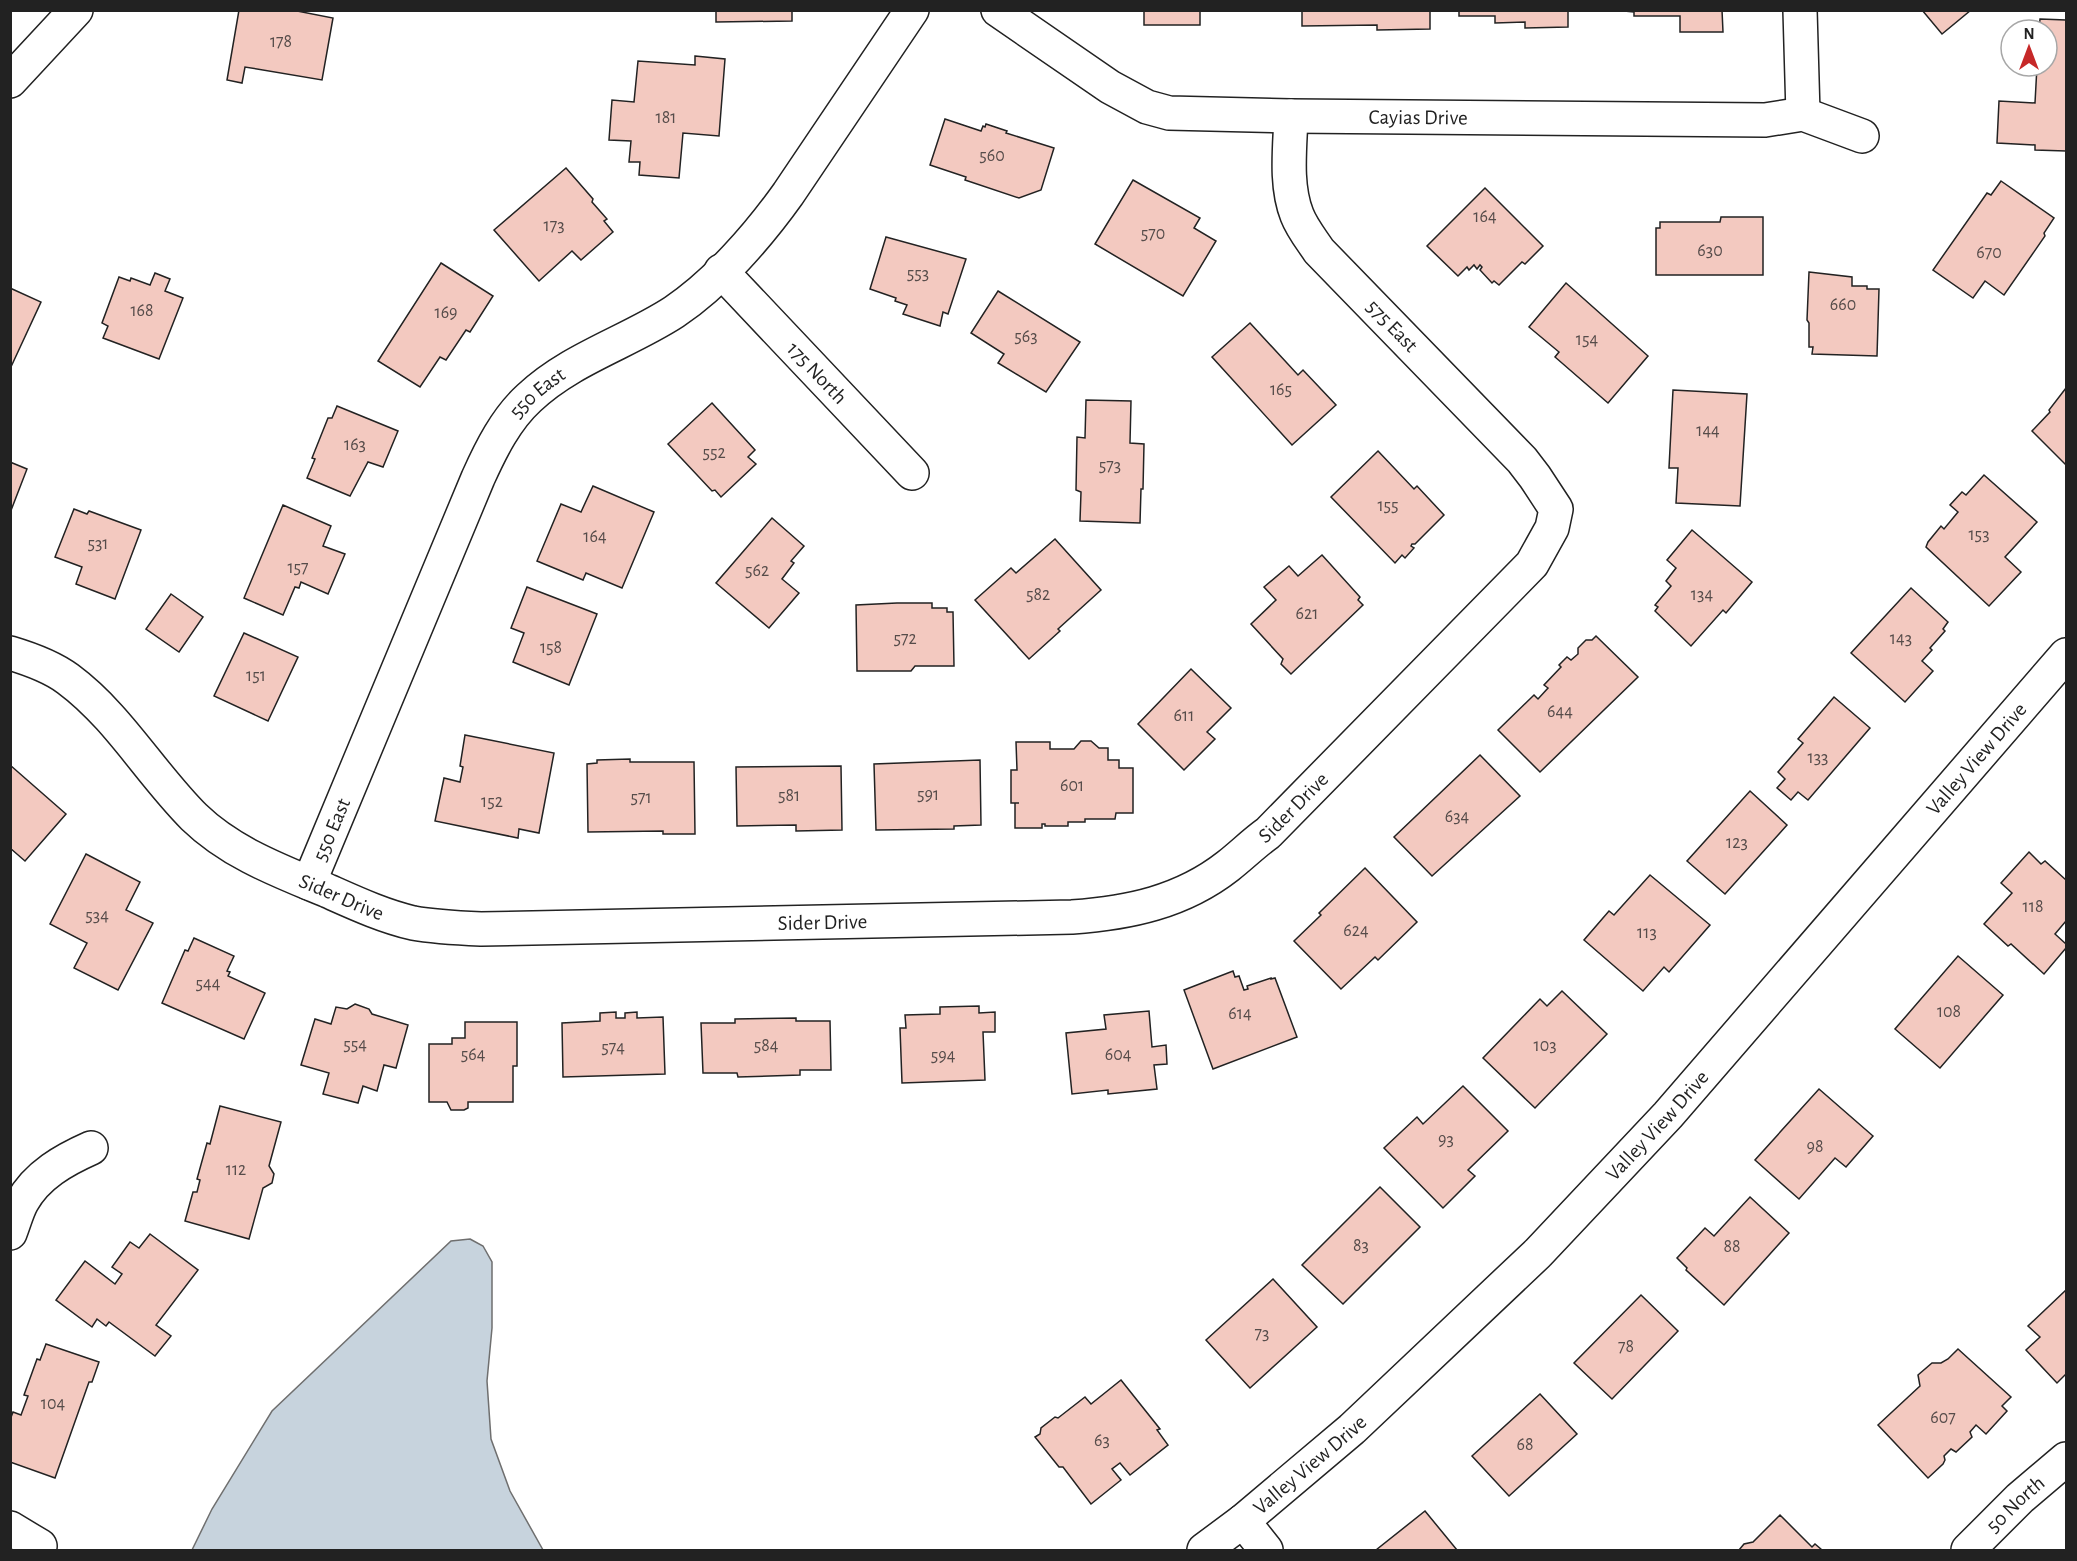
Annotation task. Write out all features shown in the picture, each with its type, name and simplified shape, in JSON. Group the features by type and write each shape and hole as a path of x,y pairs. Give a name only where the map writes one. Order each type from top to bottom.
{"street":[{"path":"10,81 76,10"},
{"name":"550 East","path":"309,884 478,478 491,448 509,421 528,398 552,379 677,310 722,271 768,221 912,10"},
{"name":"Cayias Drive","path":"998,10 1110,87 1148,106 1169,113 1765,120 1803,114 1862,136"},
{"path":"1800,10 1803,114"},
{"name":"575 East","path":"1291,116 1291,194 1306,233 1319,251 1522,460 1556,509"},
{"name":"175 North","path":"722,271 912,473"},
{"name":"Sider Drive","path":"10,652 67,678 108,717 178,800 210,831 250,857 309,884 371,910 414,923 464,928 1110,914 1146,907 1207,880 1268,833 1532,564 1552,528 1556,509"},
{"name":"Valley View Drive","path":"1204,1551 1244,1521 1352,1429 1538,1253 1668,1115 2067,655"},
{"path":"10,1233 21,1202 41,1178 65,1160 91,1148"},
{"name":"50 North","path":"1968,1551 2020,1498 2067,1459"},
{"path":"1244,1521 1266,1551"},
{"path":"10,1528 40,1546"}],"shaded area":[{"path":"470,1239 483,1246 492,1262 492,1328 487,1381 491,1439 510,1491 543,1550 192,1550 212,1509 272,1411 451,1241"}],"building":[{"path":"239,10 292,10 333,18 322,80 245,67 242,83 227,80"},
{"path":"716,10 792,10 792,21 716,22"},
{"path":"1144,10 1200,10 1200,25 1144,25"},
{"path":"1302,10 1430,10 1430,29 1377,30 1377,25 1302,26"},
{"path":"1459,10 1568,10 1568,27 1525,28 1525,22 1495,23 1495,16 1459,16"},
{"path":"1614,10 1722,10 1723,32 1680,32 1680,16 1634,16 1634,12"},
{"path":"1922,10 1971,10 1942,34"},
{"path":"2059,20 2066,20 2066,151 2035,150 2035,145 1997,143 1999,101 2035,103 2036,78 2059,78"},
{"path":"695,56 725,59 719,136 683,133 679,178 639,175 640,162 629,162 631,141 609,140 612,100 634,102 638,61 695,65"},
{"path":"945,119 981,131 986,124 1007,131 1006,133 1054,148 1041,190 1019,198 965,180 966,177 930,165"},
{"path":"566,168 593,199 592,202 607,219 604,221 613,232 581,260 572,251 539,281 494,230"},
{"path":"1133,180 1200,218 1194,228 1216,241 1183,296 1095,244"},
{"path":"2001,181 2054,218 2044,233 2045,236 2004,295 1985,281 1973,298 1933,270 1987,193 1991,195"},
{"path":"1485,188 1543,246 1525,264 1522,262 1499,285 1494,281 1492,283 1480,270 1482,267 1480,265 1477,269 1474,265 1469,270 1467,267 1458,276 1427,246"},
{"path":"1721,217 1763,217 1763,275 1656,275 1656,228 1660,228 1660,222 1720,222"},
{"path":"886,237 966,259 948,314 943,312 940,326 903,314 907,305 895,301 896,298 870,289"},
{"path":"441,263 493,296 470,332 466,330 446,360 440,357 420,387 378,361"},
{"path":"1809,272 1852,277 1852,286 1879,289 1877,356 1812,354 1813,347 1809,347 1807,320"},
{"path":"155,273 170,279 165,291 183,298 159,359 103,338 108,326 102,323 119,277 130,281 131,278 150,285"},
{"path":"1566,283 1648,356 1608,403 1555,357 1559,352 1529,327"},
{"path":"10,288 41,302 10,369"},
{"path":"998,291 1080,342 1046,392 998,363 1004,354 971,333"},
{"path":"1250,323 1298,375 1303,370 1336,405 1292,445 1212,357"},
{"path":"2066,388 2066,465 2032,431 2050,412 2049,410"},
{"path":"1673,390 1747,394 1740,506 1676,503 1678,468 1669,468"},
{"path":"1086,400 1131,401 1130,443 1144,444 1140,523 1080,521 1081,492 1076,490 1077,437 1085,438"},
{"path":"712,403 755,450 748,457 756,464 721,497 715,490 712,491 668,444"},
{"path":"337,406 398,431 383,467 368,462 350,496 307,478 315,459 312,458 328,418 332,418"},
{"path":"1378,451 1414,489 1417,486 1444,515 1415,544 1412,544 1414,548 1405,558 1402,555 1395,563 1331,497"},
{"path":"10,462 27,469 10,513"},
{"path":"1984,475 2037,522 2005,557 2021,572 1989,606 1926,547 1941,526 1944,529 1958,512 1950,505 1962,492 1966,495"},
{"path":"593,486 654,512 622,588 586,573 583,580 537,561 561,504 581,512"},
{"path":"283,505 331,526 323,546 345,554 328,594 301,582 299,588 295,587 283,615 244,598"},
{"path":"74,509 87,514 89,511 141,530 115,599 76,584 82,567 55,557"},
{"path":"772,518 804,546 791,561 794,563 782,579 799,593 769,628 716,583"},
{"path":"1692,530 1752,582 1726,613 1723,610 1691,646 1655,611 1658,607 1655,605 1671,586 1666,581 1676,568 1667,560"},
{"path":"1055,539 1101,590 1029,659 975,600 1011,568 1016,573"},
{"path":"1322,555 1360,597 1358,600 1363,605 1291,674 1281,664 1283,659 1251,624 1276,600 1264,587 1289,566 1298,576"},
{"path":"527,587 597,614 569,685 513,662 524,633 511,628"},
{"path":"1911,588 1948,622 1943,629 1945,631 1922,661 1933,671 1905,702 1851,653"},
{"path":"171,594 203,617 179,652 146,629"},
{"path":"932,603 932,608 947,608 947,612 953,612 954,666 915,666 911,671 857,671 856,605"},
{"path":"244,633 298,657 268,721 214,696"},
{"path":"1596,636 1638,677 1540,772 1498,730 1534,695 1538,699 1548,688 1544,685 1561,667 1559,665 1567,657 1571,660 1578,654 1578,648 1586,640 1592,640"},
{"path":"1191,669 1231,708 1207,732 1215,739 1184,770 1138,724"},
{"path":"1834,697 1870,728 1808,800 1798,792 1791,800 1777,788 1785,779 1778,772 1803,743 1798,739"},
{"path":"465,735 554,753 539,833 519,829 518,838 435,821 444,778 460,782"},
{"path":"1081,741 1091,741 1099,748 1108,748 1108,760 1119,760 1119,768 1133,768 1133,813 1116,813 1115,819 1085,819 1085,822 1068,822 1068,826 1042,824 1042,828 1015,828 1015,803 1011,803 1011,770 1017,770 1016,742 1050,742 1050,749 1074,749"},
{"path":"1480,755 1520,796 1432,876 1394,837"},
{"path":"630,759 630,762 694,762 695,834 663,834 663,831 588,832 587,764 597,763 597,760"},
{"path":"980,760 981,825 954,826 954,829 876,830 874,764"},
{"path":"10,765 66,814 25,861 10,848"},
{"path":"841,766 842,830 796,831 796,825 737,826 736,767"},
{"path":"1750,791 1787,825 1725,894 1687,861"},
{"path":"2029,852 2041,864 2045,861 2066,880 2066,921 2055,934 2066,944 2066,948 2044,974 2011,944 2008,946 1984,924 2012,893 2001,883"},
{"path":"86,854 140,882 126,910 153,923 118,990 74,968 87,943 50,924"},
{"path":"1365,868 1417,922 1378,960 1375,957 1341,989 1294,941"},
{"path":"1650,875 1710,925 1669,972 1664,967 1643,991 1584,940 1609,911 1614,915"},
{"path":"194,938 234,956 227,971 230,972 228,976 265,993 244,1039 162,1003 185,950 188,951"},
{"path":"1958,956 2003,995 1940,1068 1895,1029"},
{"path":"1233,971 1235,977 1239,976 1244,990 1248,989 1247,986 1275,978 1297,1037 1213,1069 1184,990"},
{"path":"1562,991 1607,1034 1535,1108 1483,1058 1540,999 1547,1006"},
{"path":"355,1004 369,1009 372,1014 408,1025 396,1068 384,1065 377,1091 363,1086 358,1103 323,1094 329,1073 301,1065 315,1019 331,1024 336,1007 347,1009"},
{"path":"979,1006 979,1013 995,1012 995,1032 983,1032 985,1080 902,1083 900,1028 906,1028 905,1015 940,1014 940,1007"},
{"path":"1149,1011 1152,1047 1166,1045 1167,1064 1154,1065 1157,1089 1108,1094 1108,1090 1072,1094 1066,1033 1106,1029 1104,1015"},
{"path":"616,1012 616,1018 625,1018 625,1013 637,1012 637,1018 663,1017 665,1074 563,1077 562,1023 600,1021 600,1013"},
{"path":"796,1018 796,1021 830,1021 831,1070 800,1070 800,1075 738,1077 737,1073 703,1073 701,1023 735,1023 735,1019"},
{"path":"465,1022 517,1022 517,1066 513,1066 513,1102 468,1102 468,1108 464,1110 451,1110 447,1102 429,1102 429,1044 452,1044 452,1038 465,1038"},
{"path":"1463,1086 1508,1131 1468,1170 1475,1176 1443,1208 1384,1148 1417,1117 1423,1124"},
{"path":"1819,1089 1873,1136 1846,1167 1835,1158 1799,1199 1755,1160"},
{"path":"220,1106 281,1122 269,1166 274,1174 272,1183 263,1188 249,1239 185,1221 193,1192 197,1192 200,1180 197,1179 207,1143 210,1144"},
{"path":"1380,1187 1420,1227 1343,1304 1302,1265"},
{"path":"1750,1197 1789,1233 1724,1305 1686,1270 1687,1268 1677,1258 1705,1228 1714,1236"},
{"path":"150,1234 198,1270 156,1325 171,1336 155,1356 109,1322 106,1326 97,1319 92,1327 56,1300 85,1261 115,1284 122,1274 112,1267 130,1242 139,1248"},
{"path":"1273,1279 1317,1327 1250,1388 1206,1340"},
{"path":"2066,1290 2066,1374 2057,1383 2026,1350 2040,1337 2028,1326"},
{"path":"1641,1295 1678,1331 1612,1399 1574,1363"},
{"path":"46,1344 99,1362 92,1382 89,1382 55,1478 10,1462 10,1420 13,1412 21,1415 28,1396 24,1395 37,1359 40,1360"},
{"path":"1958,1349 2011,1397 2002,1406 2007,1411 1986,1434 1976,1425 1970,1432 1972,1437 1956,1452 1951,1449 1944,1456 1943,1464 1928,1478 1878,1425 1920,1386 1918,1375 1932,1363 1941,1363 1948,1359"},
{"path":"1121,1380 1160,1429 1157,1430 1168,1445 1130,1475 1120,1463 1112,1469 1121,1480 1091,1504 1063,1467 1059,1467 1035,1437 1040,1434 1041,1428 1085,1397 1091,1404"},
{"path":"1540,1394 1577,1434 1509,1496 1472,1456"},
{"path":"1425,1511 1457,1550 1376,1550"},
{"path":"1780,1515 1812,1547 1815,1544 1822,1550 1739,1550 1744,1544 1753,1542"}]}
